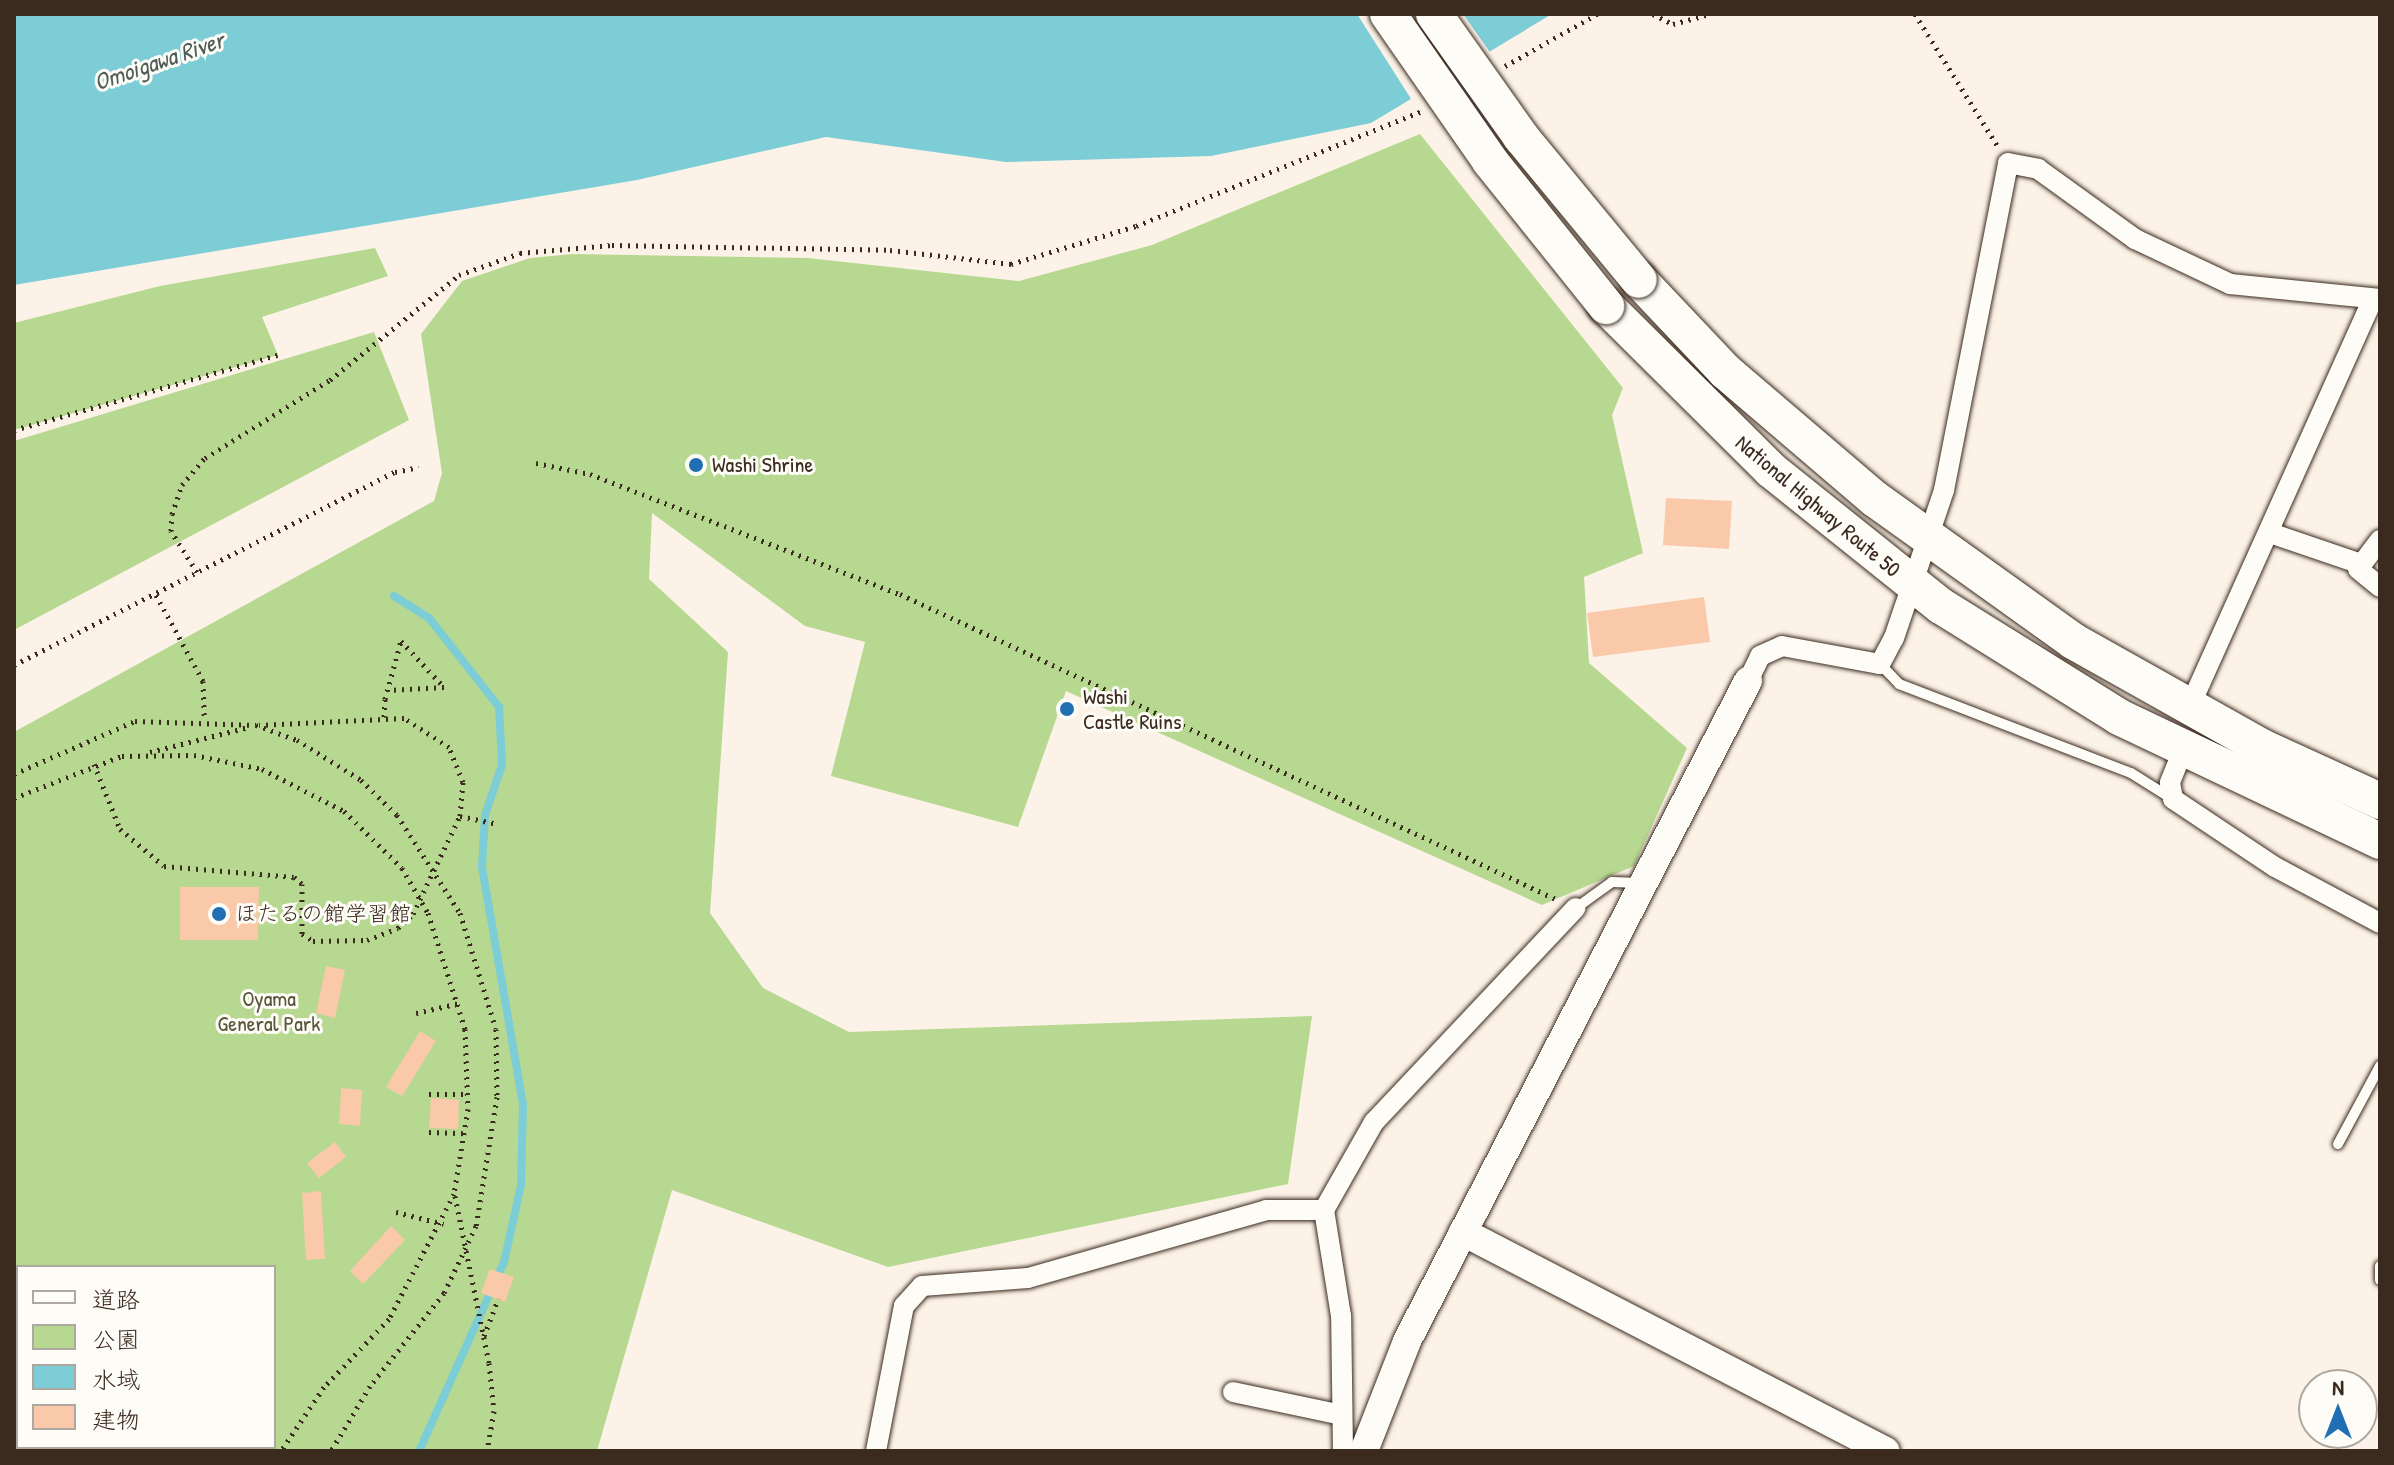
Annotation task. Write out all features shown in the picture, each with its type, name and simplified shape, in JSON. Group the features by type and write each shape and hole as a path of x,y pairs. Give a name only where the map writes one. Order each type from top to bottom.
{"highway":[{"name":"National Highway Route 50","path":"1388,14 1490,161 1606,306 1771,470 1914,587 2037,670 2183,750 2325,819 2380,841"},
{"name":"National Highway Route 50","path":"1434,14 1521,137 1639,280 1725,371 1930,539 2073,641 2204,716 2380,801"},
{"path":"2204,716 2380,777"},
{"path":"2325,819 2380,869"}],"street":[{"path":"1364,1451 1407,1341 1647,884 1760,656 1782,646 1880,664 1914,587 1930,539 2008,163 2038,169 2135,239 2230,284 2377,299 2278,504 2273,534 2204,716"},
{"path":"2273,534 2361,564"},
{"path":"2380,540 2361,564 2359,574 2380,587"},
{"path":"2183,750 2170,783 2173,799 2275,867 2380,923"},
{"path":"1343,1451 1341,1316 1324,1210 1374,1122 1576,908"},
{"path":"876,1451 904,1306 922,1286 1028,1278 1266,1210 1324,1210"},
{"path":"1463,1232 1886,1451"},
{"path":"1233,1392 1342,1415"}],"lane":[{"path":"1880,664 1899,684 2131,773 2173,799"},
{"path":"1576,908 1612,882 1647,884"},
{"path":"2338,1144 2377,1079 2380,1066"},
{"path":"2380,1266 2380,1280"}],"path":[{"path":"1499,69 1597,14"},
{"path":"1653,14 1673,24 1711,14"},
{"path":"1915,14 2008,163"},
{"path":"197,572 171,531 172,514 182,485 205,458 330,380 459,275 520,253 612,245 890,250 1011,264 1136,226 1381,133 1434,105"},
{"path":"14,430 278,355"},
{"path":"536,463 590,474 900,594 1576,908"},
{"path":"14,665 395,472 418,467"},
{"path":"156,595 203,681 204,718"},
{"path":"384,717 388,690 401,641 444,687 388,690"},
{"path":"14,798 94,764 256,725 384,717 421,724 449,747 463,782 460,816 413,914 382,936 313,941 302,934 302,884 294,877 164,866 120,829 94,764"},
{"path":"14,774 100,730 204,718 256,725 297,740 361,780 434,865 460,913 496,1029 491,1157 468,1245 417,1335 370,1386 331,1451"},
{"path":"146,753 262,769 310,790 377,840 421,898 460,1003 468,1094 465,1133 454,1194 444,1224 389,1319 324,1387 281,1451"},
{"path":"460,816 480,823 494,823"},
{"path":"416,1013 460,1003"},
{"path":"429,1094 468,1094"},
{"path":"429,1132 465,1133"},
{"path":"454,1194 468,1245 480,1309 494,1411 487,1451"},
{"path":"396,1212 444,1224"},
{"path":"484,1336 498,1299"}],"green space":[{"name":"Oyama General Park","path":"1420,134 1623,388 1612,415 1643,553 1584,577 1589,663 1687,748 1634,866 1542,905 1066,691 1018,827 831,776 865,642 805,626 652,513 649,579 728,652 710,913 763,988 849,1032 1312,1016 1288,1184 888,1267 672,1190 597,1451 14,1451 14,732 434,501 442,473 421,334 462,281 530,258 573,254 808,258 1019,281 1152,245"},
{"path":"375,248 388,276 262,317 278,355 14,430 14,323 160,286"},
{"path":"374,332 409,420 14,630 14,441"}],"water":[{"name":"Omoigawa River","path":"22,14 1552,14 1371,123 1211,156 1006,162 826,137 637,180 14,285 14,17"}],"pier":[{"path":"1357,14 1463,14 1492,55 1413,102"}],"building":[{"path":"1666,498 1732,501 1729,549 1663,545"},
{"path":"1704,597 1710,642 1593,657 1587,613"},
{"name":"ほたるの館学習館","path":"180,887 259,887 258,940 180,940"},
{"path":"326,966 345,970 335,1018 316,1013"},
{"path":"420,1031 436,1041 402,1096 386,1087"},
{"path":"341,1088 362,1090 360,1126 339,1124"},
{"path":"431,1098 459,1100 458,1129 429,1128"},
{"path":"335,1142 346,1157 319,1178 307,1163"},
{"path":"321,1191 325,1259 306,1260 302,1193"},
{"path":"391,1226 405,1240 363,1284 350,1271"},
{"path":"490,1269 514,1277 505,1302 481,1293"}],"waterway":[{"path":"394,596 429,618 499,707 502,765 485,815 482,867 523,1104 521,1185 504,1262 419,1451"}],"place":[{"name":"Washi Shrine","path":"696,465"},
{"name":"Washi Castle Ruins","path":"1067,709"},
{"name":"ほたるの館学習館","path":"219,914"}]}
